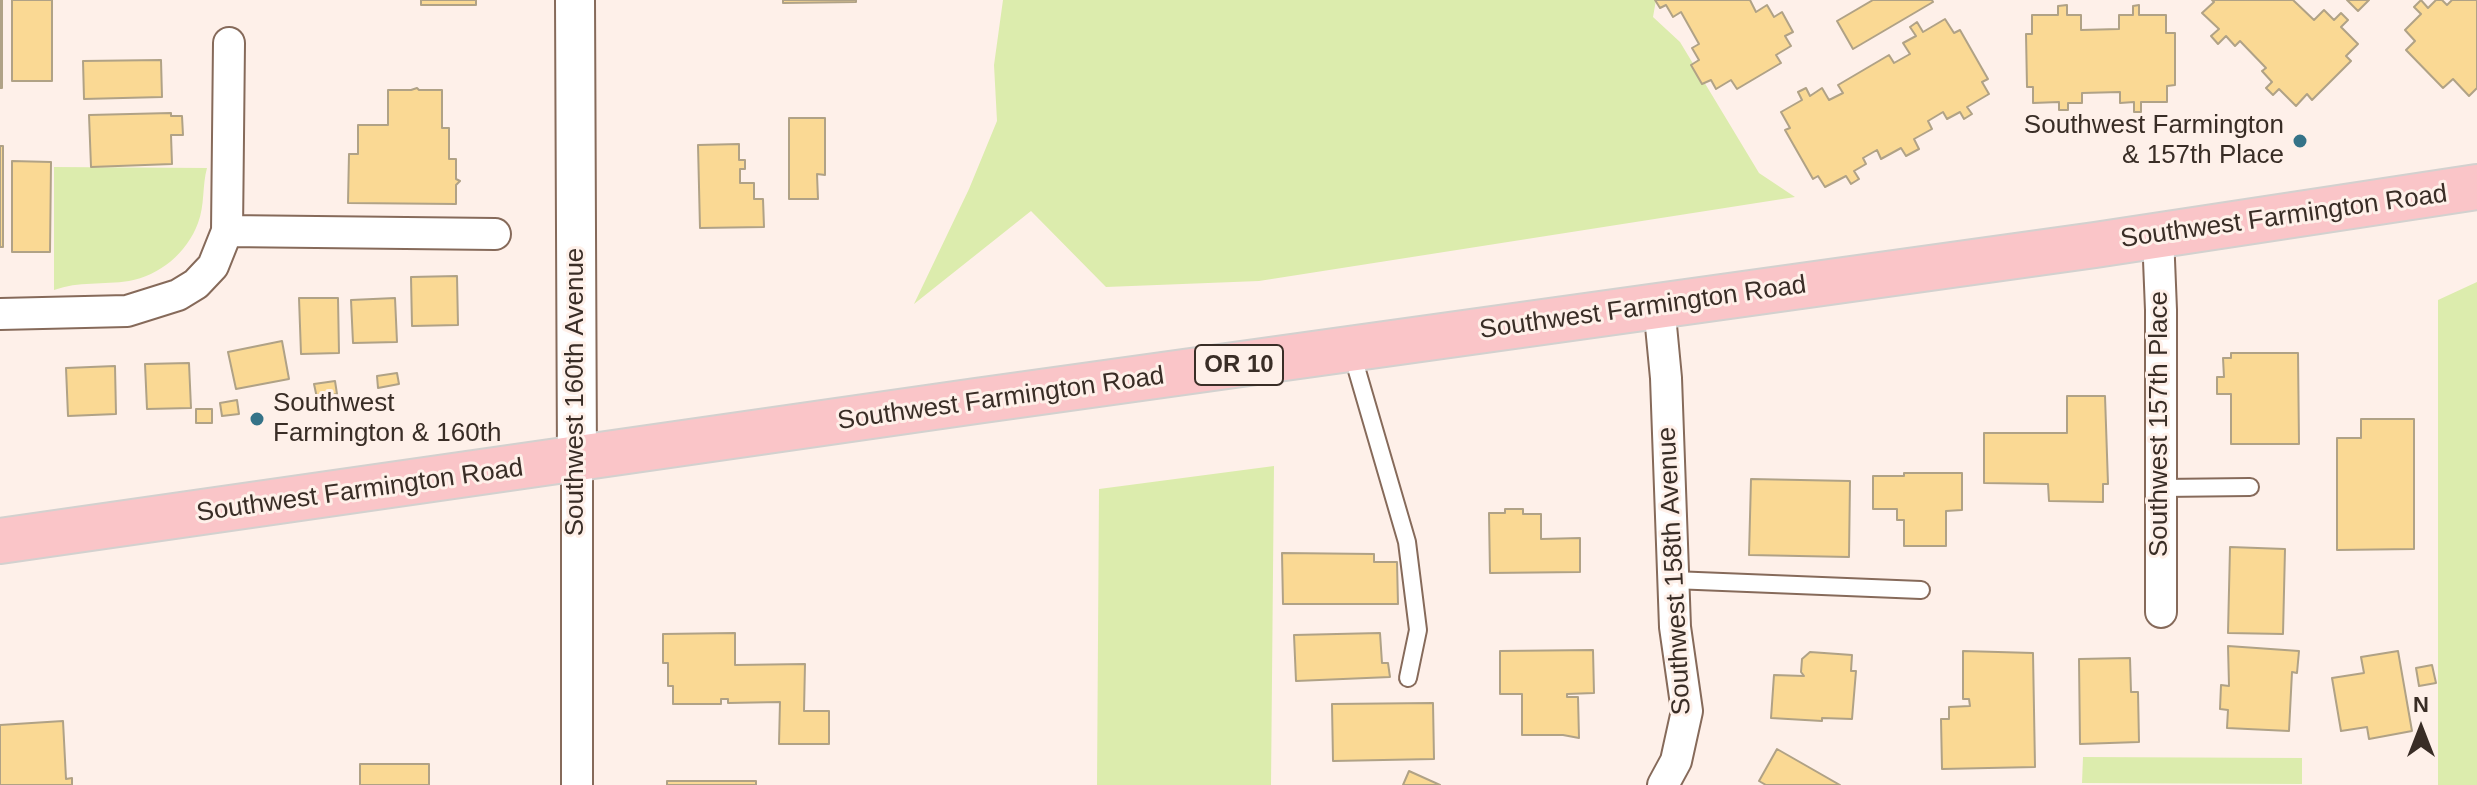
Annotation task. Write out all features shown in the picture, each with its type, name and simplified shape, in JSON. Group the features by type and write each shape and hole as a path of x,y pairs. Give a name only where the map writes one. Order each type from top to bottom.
{"main road":[{"name":"Southwest Farmington Road","path":"0,541 2477,187"}],"street":[{"name":"Southwest 160th Avenue","path":"575,0 577,785"},
{"path":"0,314 127,311 178,295 196,284 213,266 227,231 229,43"},
{"path":"227,231 495,234"},
{"name":"Southwest 157th Place","path":"2158,235 2161,310 2161,612"},
{"name":"Southwest 158th Avenue","path":"1659,305 1666,378 1675,627 1687,711 1676,761 1663,785"}],"lane":[{"path":"1351,350 1407,542 1418,630 1408,678"},
{"path":"2162,488 2250,487"},
{"path":"1673,580 1921,590"}],"green space":[{"path":"1003,0 1656,0 1653,17 1680,42 1759,173 1795,197 1259,281 1106,287 1031,211 914,304 969,189 997,121 994,65"},
{"path":"54,167 207,168 198,223 179,253 151,274 129,281 73,285 54,290"},
{"path":"2477,282 2477,785 2438,785 2438,300"},
{"path":"1274,466 1271,785 1097,785 1099,489"},
{"path":"2083,757 2302,758 2302,784 2082,783"}],"building":[{"path":"2,0 2,88 0,88"},
{"path":"12,0 52,0 52,81 12,81"},
{"path":"421,0 476,0 476,5 421,5"},
{"path":"783,0 856,0 856,2 783,3"},
{"path":"1655,0 1750,0 1756,12 1767,5 1774,17 1782,12 1793,32 1785,36 1791,46 1776,55 1781,63 1737,89 1731,80 1716,89 1711,80 1702,84 1691,65 1699,60 1692,48 1699,44 1681,12 1673,17 1666,5 1660,8"},
{"path":"1873,0 1933,2 1853,49 1837,21"},
{"path":"2212,0 2293,0 2314,20 2324,10 2334,20 2341,13 2348,20 2341,27 2358,44 2346,56 2351,61 2312,100 2307,94 2296,106 2279,89 2273,95 2266,88 2272,82 2262,71 2266,68 2240,41 2235,46 2226,36 2218,44 2211,36 2219,29 2202,13 2214,2"},
{"path":"2347,0 2369,0 2358,11"},
{"path":"2421,0 2428,8 2436,0 2442,0 2447,5 2452,0 2477,0 2477,88 2469,96 2453,79 2443,88 2406,50 2415,41 2405,30 2421,14 2414,7"},
{"path":"2067,5 2067,15 2081,15 2081,30 2119,29 2119,15 2133,15 2133,6 2139,5 2139,15 2166,15 2166,33 2175,33 2175,85 2167,86 2167,102 2141,102 2141,112 2134,112 2134,102 2120,103 2120,92 2082,93 2082,103 2068,103 2068,110 2059,110 2059,102 2033,103 2033,87 2027,87 2026,34 2032,34 2032,15 2058,15 2058,6"},
{"path":"1945,19 1954,33 1960,30 1988,79 1982,82 1989,94 1967,107 1972,114 1964,119 1960,112 1947,119 1943,112 1928,121 1932,129 1914,139 1919,149 1906,156 1901,148 1881,159 1877,150 1863,158 1866,164 1854,171 1859,179 1851,184 1846,176 1825,187 1818,176 1813,179 1785,130 1790,128 1781,112 1802,100 1798,92 1806,88 1810,96 1822,88 1829,100 1843,93 1838,85 1889,55 1894,63 1910,54 1903,43 1916,36 1910,27 1917,22 1923,32"},
{"path":"161,60 162,97 84,99 83,61"},
{"path":"388,90 442,90 442,128 449,128 449,159 456,159 456,179 460,181 456,185 456,204 348,203 349,154 358,154 358,125 388,125"},
{"path":"171,113 171,116 182,116 183,135 171,135 172,164 91,167 89,115"},
{"path":"789,118 825,118 825,175 817,174 818,199 789,199"},
{"path":"739,144 739,160 745,160 745,169 740,169 740,183 754,183 754,199 763,199 764,227 700,228 698,145"},
{"path":"0,146 3,146 3,247 0,247"},
{"path":"12,161 51,162 50,252 12,252"},
{"path":"457,276 458,325 412,326 411,277"},
{"path":"299,298 338,298 339,353 301,354"},
{"path":"395,298 397,342 353,343 351,300"},
{"path":"282,341 289,379 236,389 228,352"},
{"path":"2231,353 2298,353 2299,444 2231,444 2231,394 2217,394 2217,377 2224,377 2223,358 2231,358"},
{"path":"189,363 191,408 147,409 145,364"},
{"path":"115,366 116,414 68,416 66,368"},
{"path":"397,373 399,384 378,388 377,376"},
{"path":"335,381 337,394 317,398 314,384"},
{"path":"2067,396 2105,396 2108,484 2103,484 2103,502 2049,501 2048,484 1984,483 1984,433 2067,433"},
{"path":"237,400 239,414 222,416 220,403"},
{"path":"196,409 212,409 212,423 196,423"},
{"path":"2361,419 2414,419 2414,549 2337,550 2337,438 2361,438"},
{"path":"1904,473 1962,473 1962,510 1946,511 1946,546 1904,546 1904,520 1897,520 1897,509 1873,509 1873,476 1904,476"},
{"path":"1751,479 1850,481 1849,557 1749,555"},
{"path":"1505,509 1523,509 1523,514 1541,514 1541,539 1580,538 1580,572 1490,573 1489,513 1505,513"},
{"path":"2230,547 2285,549 2283,634 2228,633"},
{"path":"1282,553 1374,554 1374,562 1397,562 1398,604 1283,604"},
{"path":"735,633 735,665 805,664 804,711 829,711 829,744 779,744 780,702 728,703 728,699 721,699 721,704 673,704 673,686 668,686 668,663 663,663 663,634"},
{"path":"1380,633 1382,663 1388,663 1390,677 1296,681 1294,635"},
{"path":"2228,646 2299,651 2297,673 2292,672 2289,731 2227,728 2228,710 2220,709 2221,685 2229,686"},
{"path":"1593,650 1594,693 1567,694 1567,697 1578,697 1579,738 1522,735 1522,694 1500,694 1500,651"},
{"path":"1963,651 2033,653 2035,767 1942,769 1941,719 1949,719 1949,707 1970,706 1969,699 1963,699"},
{"path":"2398,651 2412,731 2369,739 2367,727 2341,731 2332,678 2364,673 2361,657"},
{"path":"1810,652 1852,655 1851,671 1856,671 1852,719 1771,718 1774,675 1804,676 1801,672 1802,659"},
{"path":"2130,658 2131,692 2138,692 2139,742 2080,744 2079,659"},
{"path":"2432,665 2436,683 2419,686 2416,668"},
{"path":"1433,703 1434,759 1333,761 1332,704"},
{"path":"63,721 66,779 72,778 72,785 0,785 0,725"},
{"path":"1777,749 1840,785 1766,785 1759,781"},
{"path":"360,764 429,764 429,785 360,785"},
{"path":"1409,771 1440,785 1403,785"},
{"path":"667,781 756,781 756,785 667,785"}],"place":[{"name":"Southwest Farmington & 157th Place","path":"2300,141"},
{"name":"Southwest Farmington & 160th","path":"257,419"}]}
